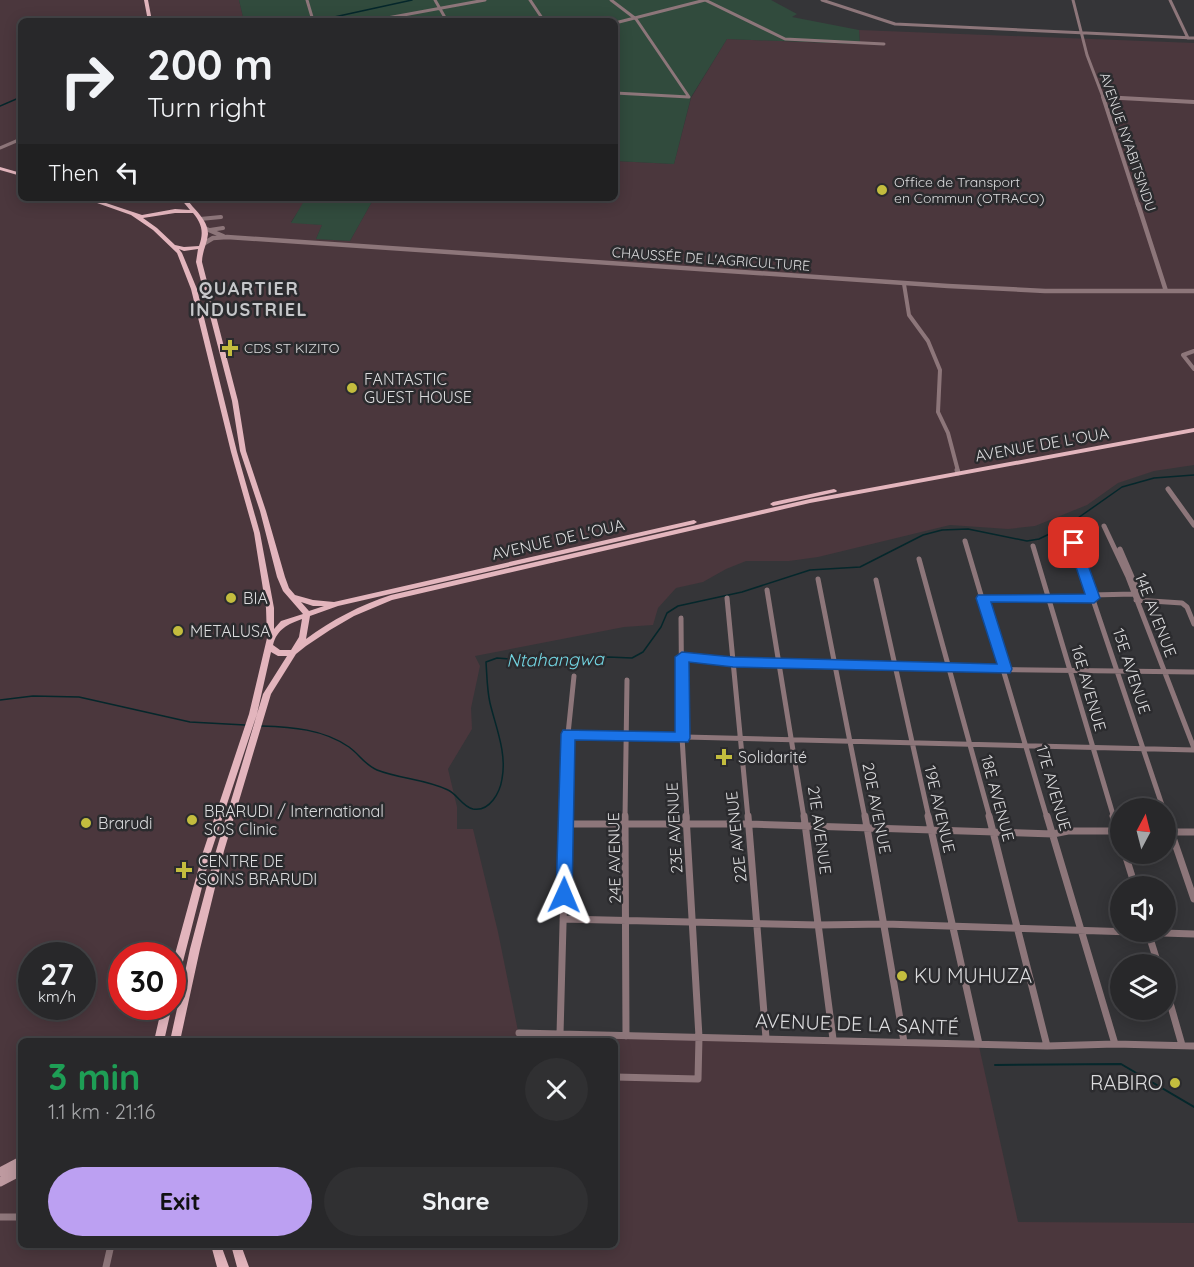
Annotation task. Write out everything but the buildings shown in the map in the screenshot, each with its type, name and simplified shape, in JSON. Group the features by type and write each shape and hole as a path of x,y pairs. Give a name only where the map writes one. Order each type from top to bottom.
{"main road":[{"path":"144,0 147,18"},
{"path":"0,168 18,175"},
{"path":"95,201 147,217 180,210 194,212"},
{"path":"155,229 155,222 176,205 177,201"},
{"path":"185,201 207,229 200,262 235,401 243,451 263,511 281,577 286,589 307,614 303,637 274,679 256,715"},
{"path":"133,214 155,229 179,253 194,289 234,452 252,514 270,608 271,642 256,715 195,949 176,1038"},
{"path":"173,246 184,249 202,245"},
{"path":"208,343 220,341"},
{"name":"AVENUE DE L'OUA","path":"271,642 284,623 337,604 807,499 1194,430"},
{"name":"AVENUE DE L'OUA","path":"292,653 315,634 340,619 391,598 807,499"},
{"path":"252,514 263,511"},
{"path":"293,596 313,603 337,604"},
{"path":"271,642 278,653 292,653"},
{"path":"183,942 209,843 250,739"},
{"path":"160,1038 164,1020"},
{"path":"0,1172 18,1163"},
{"path":"0,1182 18,1173"},
{"path":"217,1248 223,1267"},
{"path":"237,1248 243,1267"}],"street":[{"path":"307,0 312,17 308,18"},
{"path":"435,0 445,18"},
{"path":"387,18 485,0"},
{"path":"530,0 542,18"},
{"path":"611,0 636,19 689,97 618,93"},
{"path":"618,22 705,0 785,39 884,44"},
{"path":"822,0 895,24 1194,38"},
{"name":"AVENUE NYABITSINDU","path":"1073,0 1088,55 1166,291"},
{"path":"1170,0 1188,38"},
{"path":"1103,97 1194,102"},
{"path":"0,148 18,139"},
{"path":"200,219 221,217"},
{"path":"207,229 223,228"},
{"name":"CHAUSSÉE DE L'AGRICULTURE","path":"207,229 226,237"},
{"name":"CHAUSSÉE DE L'AGRICULTURE","path":"202,245 213,238 226,237 904,284 1045,291 1194,291"},
{"path":"904,284 909,315 928,341 940,370 938,412 948,434 958,473"},
{"path":"1194,351 1183,355 1194,369"},
{"path":"1168,489 1194,525"},
{"name":"14E AVENUE","path":"1104,526 1137,598 1163,672 1194,749"},
{"name":"17E AVENUE","path":"965,541 1115,1044"},
{"name":"15E AVENUE","path":"1074,543 1159,798"},
{"name":"16E AVENUE","path":"1033,546 1110,802"},
{"path":"1120,549 1137,598"},
{"name":"18E AVENUE","path":"919,559 993,830 1047,1046"},
{"name":"20E AVENUE","path":"818,579 868,828 904,1042"},
{"name":"19E AVENUE","path":"876,580 979,1044"},
{"name":"21E AVENUE","path":"767,590 781,663 806,827 833,1039"},
{"name":"22E AVENUE","path":"727,598 758,924 766,1038"},
{"path":"983,598 1137,598 1182,603 1187,607 1194,624"},
{"name":"23E AVENUE","path":"681,618 682,738 699,1037"},
{"path":"682,657 733,662 949,669 1194,672"},
{"path":"560,1034 568,734 573,676"},
{"name":"24E AVENUE","path":"626,1036 628,922 625,737 627,680"},
{"path":"568,734 1194,749"},
{"path":"565,824 749,824 993,830 1053,834 1068,831 1110,833"},
{"path":"1176,832 1194,832"},
{"path":"1176,853 1194,899"},
{"path":"563,919 818,925 885,924 1110,931"},
{"path":"1176,933 1194,934"},
{"path":"1175,1020 1182,1046"},
{"name":"AVENUE DE LA SANTÉ","path":"519,1034 833,1039 1047,1046 1115,1044 1194,1046"},
{"path":"618,1077 698,1079 699,1037"},
{"path":"0,1217 18,1216"},
{"path":"106,1267 110,1248"}],"shaded area":[{"path":"0,0 239,0 243,18 18,18 18,201 305,201 291,222 322,225 316,239 350,241 372,201 618,201 618,161 674,164 691,98 727,39 860,44 859,30 1194,43 1194,465 1154,471 1118,483 1087,505 1035,526 1008,529 950,525 818,557 789,561 746,561 703,582 676,588 658,608 653,625 624,627 475,656 480,666 471,708 472,729 448,769 457,807 457,829 473,829 498,932 518,1031 978,1042 1018,1222 1194,1223 1194,1267 0,1267"}],"green space":[{"path":"239,0 771,0 797,14 792,17 859,30 860,44 727,39 691,97 674,164 618,161 618,18 243,18"},
{"path":"304,201 372,201 350,241 316,239 322,225 291,223"}],"waterway":[{"path":"330,18 412,0"},
{"path":"0,106 18,98"},
{"name":"Ntahangwa","path":"261,726 296,728 329,736 349,747 377,770 439,786 451,792 469,808 479,809 493,800 501,784 503,769 500,741 489,698 486,662 497,658 559,663 608,657 632,658 643,652 661,627 667,613 678,606 742,592 810,570 860,567 923,535 942,530 968,529 1027,541 1039,539 1068,525 1122,487 1154,478 1194,475"},
{"name":"Ntahangwa","path":"0,700 33,696 79,697 190,722 245,725"},
{"path":"995,1065 1121,1064 1194,1107"}],"place":[{"name":"Office de Transport en Commun (OTRACO)","path":"882,190"},
{"name":"CDS ST KIZITO","path":"230,348"},
{"name":"FANTASTIC GUEST HOUSE","path":"352,388"},
{"name":"BIA","path":"231,598"},
{"name":"METALUSA","path":"178,631"},
{"name":"Solidarité","path":"724,757"},
{"name":"BRARUDI / International SOS Clinic","path":"192,820"},
{"name":"Brarudi","path":"86,823"},
{"name":"CENTRE DE SOINS BRARUDI","path":"184,870"},
{"name":"KU MUHUZA","path":"902,976"},
{"name":"RABIRO","path":"1175,1083"}],"district":[{"name":"QUARTIER INDUSTRIEL","path":"249,299"}],"route":[{"path":"564,895 568,734 682,738 682,657 733,662 1005,669 983,598 1094,598 1074,543"}]}
